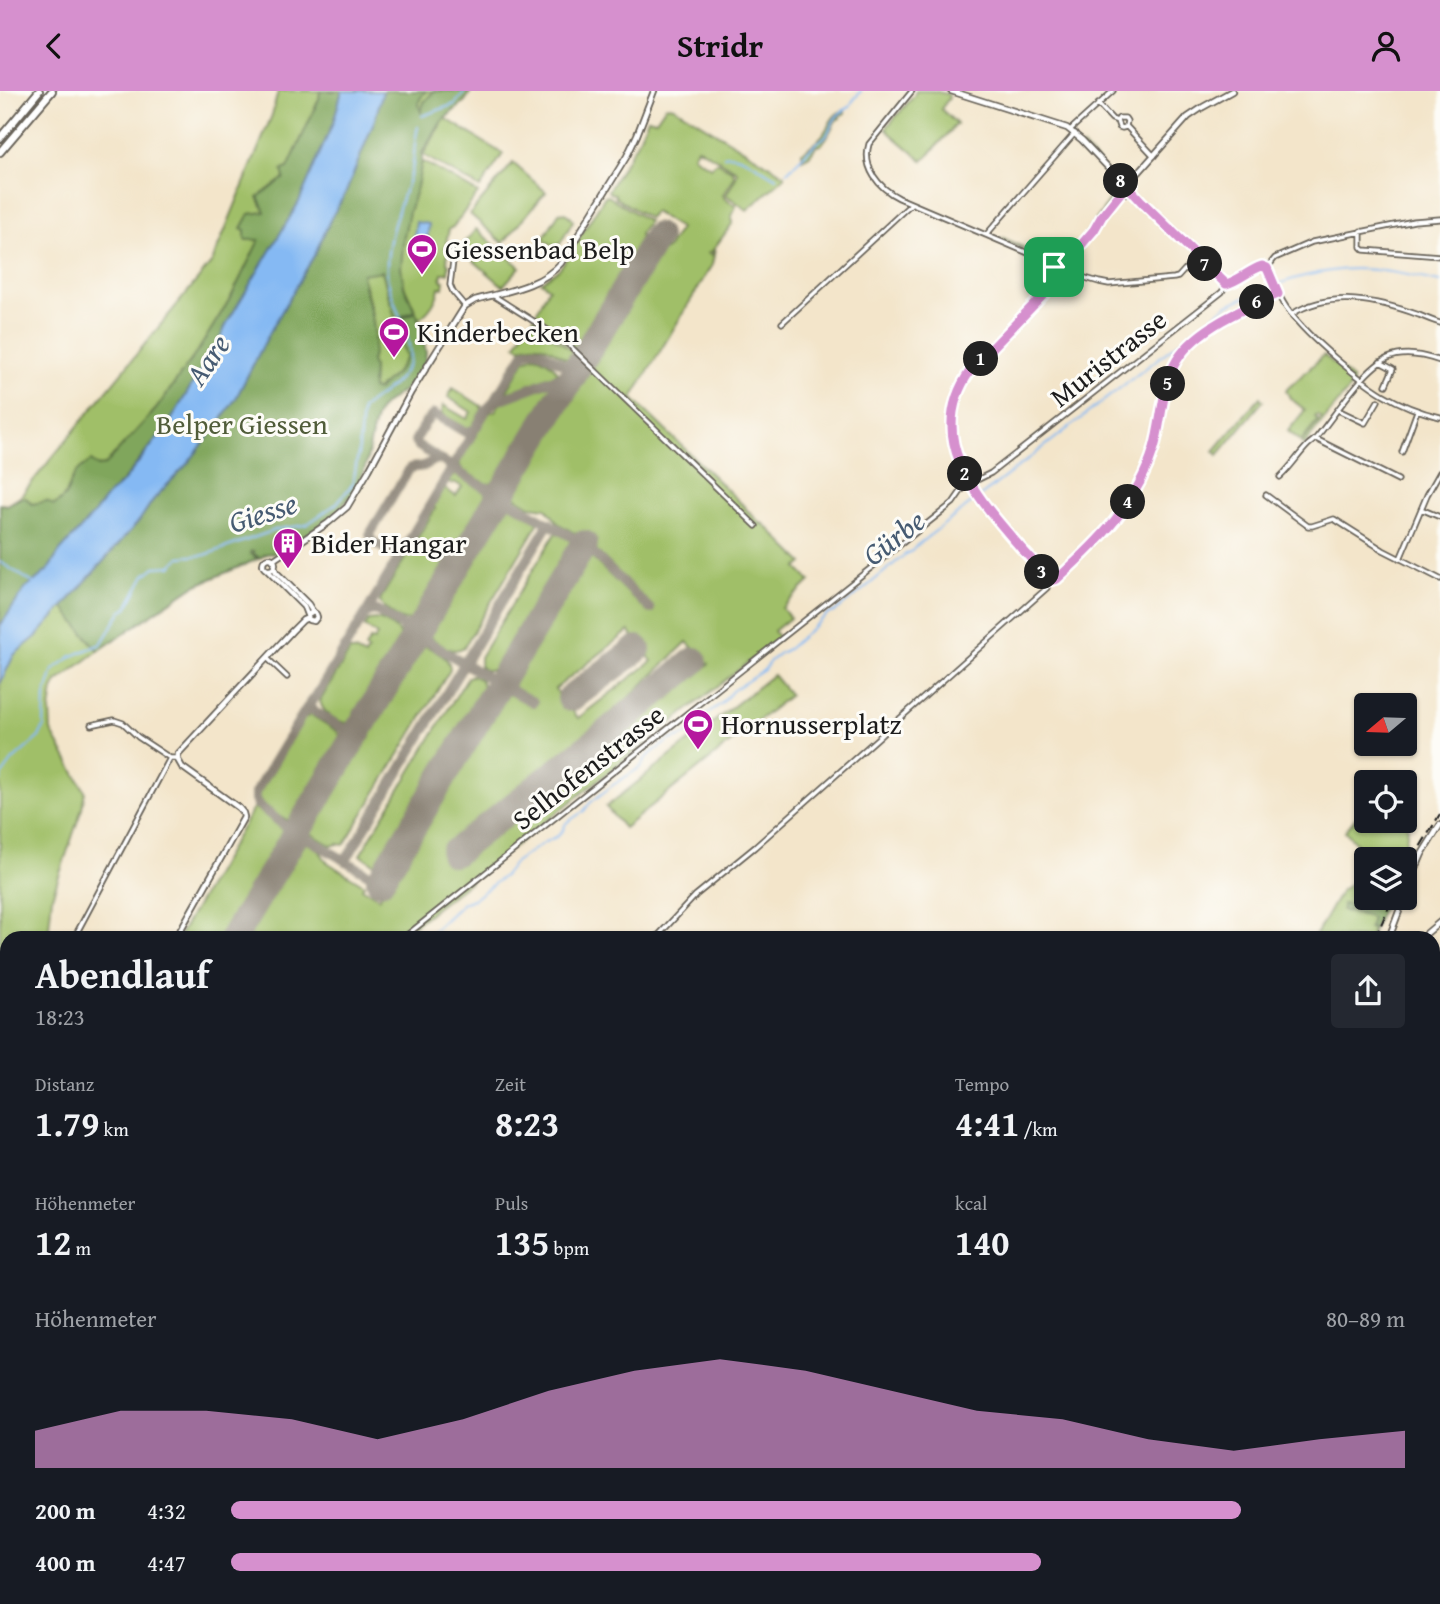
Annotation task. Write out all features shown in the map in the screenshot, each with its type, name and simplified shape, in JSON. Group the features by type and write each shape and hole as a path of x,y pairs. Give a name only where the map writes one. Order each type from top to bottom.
{"highway":[{"path":"0,138 39,91"},
{"path":"0,152 52,91"}],"street":[{"path":"274,560 328,523 349,504 411,392 465,306 475,300 540,280 558,267 627,156 654,91"},
{"path":"912,91 868,146 866,156 869,168 879,182 894,196 911,204 1054,267 1063,266"},
{"path":"951,91 1072,131 1121,181"},
{"path":"986,235 1072,131 1113,91"},
{"path":"1131,181 1192,114 1232,91"},
{"path":"1098,104 1117,121 1119,127 1126,126"},
{"path":"1117,121 1124,117 1126,126 1154,156"},
{"path":"1121,181 1131,181"},
{"path":"1121,181 1119,187 1126,193 1131,190 1131,181"},
{"path":"1131,190 1226,284"},
{"path":"1063,266 1094,230 1122,191"},
{"path":"782,323 911,204"},
{"name":"Muristrasse","path":"830,600 953,503 962,490 991,474 1222,292 1226,284 1259,267 1267,268 1275,258 1308,243 1414,221 1440,219"},
{"path":"1361,231 1363,250 1440,255"},
{"path":"452,246 450,285 465,306"},
{"path":"1065,272 1109,283 1174,278 1197,256"},
{"path":"1063,266 1065,272"},
{"path":"1054,267 1053,275 1057,278"},
{"path":"1267,268 1277,291 1292,314 1321,345 1362,381 1418,411 1440,417"},
{"path":"1048,583 977,493 958,460 952,435 954,408 961,386 978,362 1065,272"},
{"path":"663,931 696,895 755,847 1045,591 1048,583 1057,579 1107,532 1141,479 1153,448 1170,376 1180,356 1217,324 1277,291"},
{"path":"492,295 562,339 756,526"},
{"path":"1292,314 1319,302 1352,299 1395,307 1440,323"},
{"path":"499,308 502,302"},
{"path":"1280,477 1380,362 1403,354 1440,361"},
{"path":"1380,362 1392,369 1386,385"},
{"path":"1338,410 1365,423 1378,401"},
{"path":"1402,452 1418,411"},
{"path":"1315,439 1398,480"},
{"path":"1399,559 1440,472"},
{"path":"1266,495 1308,526 1334,519 1399,559 1440,579"},
{"path":"1421,509 1440,517"},
{"path":"274,560 270,557 264,559 263,565 310,615"},
{"path":"274,560 277,573 308,604 310,615"},
{"path":"266,569 274,566"},
{"name":"Selhofenstrasse","path":"412,931 830,600"},
{"path":"177,758 181,749 310,615"},
{"path":"267,658 287,677"},
{"path":"91,725 118,721 170,758 177,758"},
{"path":"78,931 170,758"},
{"path":"177,758 185,769 239,808 244,817 180,931"},
{"path":"1417,867 1440,825"},
{"path":"1391,931 1399,910"}],"green space":[{"name":"Belper Giessen","path":"278,91 439,91 422,153 416,190 422,161 478,193 449,229 445,248 448,249 449,264 448,273 442,273 443,288 439,287 432,305 419,319 415,313 396,321 407,356 396,373 375,391 372,388 371,361 374,332 364,282 351,497 331,517 260,558 194,586 57,682 50,710 51,731 85,791 82,808 52,897 49,931 0,931 0,504 7,505 20,497 212,262 272,115","holes":["401,268 404,286 415,310 394,312 383,271"]},
{"path":"320,91 342,91 333,123 299,202 227,323 217,346 170,422 122,482 60,551 48,570 25,589 0,626 0,504 7,505 26,498 32,504 47,501 54,505 67,492 79,470 91,461 98,466 105,465 156,409 199,349 231,297 259,240 245,240 245,230 241,228 249,214 265,212 258,197 284,178 282,170 288,168 319,99"},
{"path":"383,91 426,91 419,100 421,112 424,102 434,91 471,91 465,101 442,121 422,153 417,187 404,236 401,268 404,286 415,311 395,319 382,271 362,274 374,328 372,389 377,390 396,373 407,356 395,321 416,312 426,352 422,370 412,383 379,411 360,481 342,507 318,527 276,553 260,558 251,551 258,559 194,586 98,651 63,607 139,521 153,500 188,463 236,398 346,192 375,119"},
{"path":"916,91 948,94 949,98 941,109 957,124 923,161 886,128"},
{"path":"665,107 674,107 785,177 747,210 726,195 737,171 697,148 694,157 711,167 717,162 733,171 734,176 723,195 736,206 732,224 708,253 711,256 715,250 712,265 632,398 803,563 797,568 810,581 782,608 790,618 774,631 779,638 407,931 249,931 304,839 319,850 327,862 364,885 362,888 379,898 587,553 647,611 652,607 585,539 559,524 546,508 530,506 512,495 588,367 592,367 590,364 656,255 667,249 680,228 654,212 649,218 608,191 639,139 648,118 656,120","holes":["629,631 652,661 578,718 555,689","687,642 709,664 454,866 444,850 592,733"]},
{"path":"845,110 821,145 816,146 810,155 802,159 802,152 818,140 836,115"},
{"path":"445,118 503,154 480,188 423,155"},
{"path":"1083,146 1114,180 1116,194 1066,261 1053,262 1002,240 1003,238 1055,260 1062,258 1078,244 1112,195 1110,179 1081,148"},
{"path":"513,163 546,192 503,243 470,214"},
{"path":"605,196 648,221 640,233 640,245 577,350 544,327 546,323 542,321 540,324 533,319 549,288 541,282 565,261"},
{"path":"559,213 567,214 573,221 560,244 554,246 545,241 544,237"},
{"path":"476,229 520,267 503,286 460,249"},
{"path":"530,322 573,352 572,357 567,359 539,345 520,348 516,345"},
{"path":"1324,355 1352,379 1353,384 1304,445 1301,443 1322,418 1317,415 1315,417 1318,420 1301,441 1288,431 1305,410 1290,398 1286,390"},
{"path":"534,356 548,361 558,372 505,394 525,360"},
{"path":"558,381 495,483 487,484 462,470 459,459 488,413 495,411 501,402"},
{"path":"453,388 481,406 482,410 471,429 443,415 443,405 467,419 471,412 448,397"},
{"path":"1260,397 1263,401 1218,455 1214,451"},
{"path":"452,475 459,475 484,490 487,498 414,619 401,619 380,603 381,598 435,509 434,505 444,488 456,496 462,487 448,482"},
{"path":"507,502 539,522 464,647 450,649 427,634"},
{"path":"556,532 573,540 497,666 492,670 485,670 480,666 480,657"},
{"path":"375,619 391,626 401,639 354,719 351,723 341,722 328,713 320,701 350,651 365,656 368,650 365,648 377,635 365,627 369,620"},
{"path":"422,644 444,657 450,670 344,845 332,846 308,832"},
{"path":"472,675 481,680 482,690 376,865 360,855 467,678"},
{"name":"Hornusserplatz","path":"773,675 790,695 624,828 606,807"},
{"path":"311,715 337,731 340,741 297,814 287,820 265,806 258,794 304,718"},
{"path":"254,807 283,829 283,837 226,931 182,931"},
{"path":"1354,820 1354,833 1407,833 1405,847 1360,847 1345,831"},
{"path":"1354,881 1354,909 1350,910 1372,918 1369,928 1373,931 1318,931 1341,891"},
{"path":"1342,904 1354,906 1354,910 1382,910 1373,930 1369,928 1372,918 1350,910 1346,912 1342,910"}],"water":[{"name":"Aare","path":"342,91 383,91 375,119 346,192 236,398 188,463 153,500 139,521 37,636 14,655 0,684 0,626 25,589 48,570 60,551 109,494 123,482 170,422 217,346 227,323 299,202 333,123"},
{"path":"416,222 429,224 426,256 412,254"}],"waterway":[{"path":"422,116 455,104 465,91"},
{"path":"787,172 825,137 836,118 850,107 861,91"},
{"name":"Giesse","path":"0,782 13,760 39,737 44,726 45,696 53,670 72,656 101,644 121,612 127,608 145,575 155,567 171,566 180,557 205,555 278,529 306,525 336,504 353,484 362,409 400,378 410,356 406,333 388,283 387,263 394,224 412,170 418,127"},
{"path":"724,156 737,156 777,178"},
{"name":"Gürbe","path":"433,931 463,903 475,898 505,875 515,862 558,836 566,823 613,785 641,767 653,752 703,723 704,716 721,704 732,691 764,670 770,661 828,614 859,593 1226,306 1288,280 1338,270 1377,270 1440,282"},
{"path":"0,562 35,584"}],"taxiway":[{"path":"286,849 291,838 290,830 257,804 255,793 487,409 524,353 532,350 540,351 565,365 570,373 569,381"},
{"path":"565,365 574,366 582,360"},
{"path":"494,402 557,378"},
{"path":"459,471 417,445 415,441 425,423 434,414 465,432 473,430"},
{"path":"401,555 397,556 372,541 370,534 410,468 424,466 436,459 441,460"},
{"path":"453,469 487,489 493,499 491,511"},
{"path":"488,488 500,488 509,480"},
{"path":"485,487 584,544 650,609"},
{"path":"346,860 549,523"},
{"path":"367,613 377,611 533,702"},
{"path":"404,627 417,626 426,618"},
{"path":"403,628 408,637 407,650"},
{"path":"304,712 307,709 312,710 344,729 349,736 348,747"},
{"path":"344,729 353,730 362,723"},
{"path":"286,826 297,826 304,819"},
{"path":"286,826 380,881"}],"runway":[{"path":"237,931 657,236"},
{"path":"380,881 584,544"},
{"path":"571,698 637,649"},
{"path":"454,853 694,661"}],"railway":[{"path":"1417,852 1440,814"},
{"path":"1378,931 1388,910"}],"place":[{"name":"Giessenbad Belp","path":"422,276"},
{"name":"Kinderbecken","path":"394,359"},
{"name":"Bider Hangar","path":"288,570"},
{"name":"Hornusserplatz","path":"698,751"}],"route":[{"path":"1126,179 1132,182 1131,190 1141,201 1226,284 1262,266 1267,268 1278,294 1217,324 1180,356 1170,376 1153,448 1131,498 1097,542 1057,579 1048,581 990,512 963,471 956,453 952,423 957,397 967,376 1056,281 1052,269 1054,267 1063,266 1094,230 1122,191 1119,187 1121,181 1126,179"}]}
